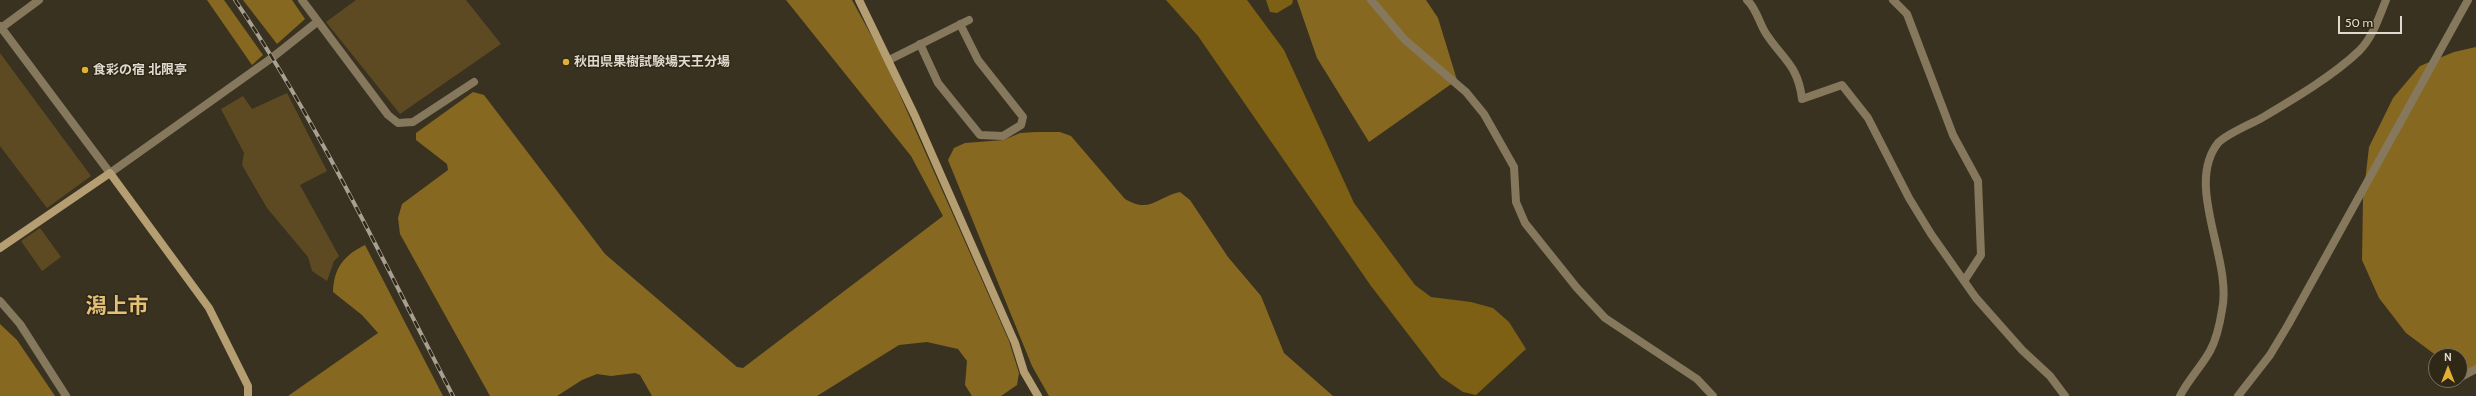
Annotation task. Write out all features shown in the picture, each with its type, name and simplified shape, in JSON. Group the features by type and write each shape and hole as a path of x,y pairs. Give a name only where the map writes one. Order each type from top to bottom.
{"street":[{"path":"39,0 0,27 209,308 248,386 248,396"},
{"path":"302,0 388,115 398,123 413,122 474,82"},
{"path":"859,0 889,60 994,294 1024,372 1038,396"},
{"path":"1372,0 1405,40 1466,92 1484,114 1514,167 1516,202 1525,223 1577,288 1605,318 1697,379 1714,396"},
{"path":"1747,0 1751,4 1765,33 1788,59 1800,86 1802,99 1842,85 1868,118 1909,198 1931,234 1964,281 2022,350 2050,376 2065,396"},
{"path":"1893,0 1907,14 1953,135 1978,181 1981,255 1964,281"},
{"path":"2180,396 2189,378 2210,350 2222,310 2225,285 2207,198 2208,161 2219,142 2273,111 2331,73 2360,50 2375,28 2386,0"},
{"path":"2238,396 2270,354 2288,325 2468,0"},
{"path":"889,60 969,20"},
{"path":"0,248 110,173 273,57 317,22"},
{"path":"920,44 938,83 980,135 1003,136 1021,125 1023,117 978,60 960,24"},
{"path":"0,301 20,324 66,396"}],"shaded area":[{"path":"207,0 224,0 263,55 252,65"},
{"path":"243,0 292,0 305,19 277,44"},
{"path":"356,0 466,0 501,44 400,114 326,22"},
{"path":"786,0 852,0 883,57 1009,341 1019,373 1017,385 1001,396 972,396 965,385 967,361 958,349 927,342 899,345 817,396 652,396 640,375 635,373 611,376 597,374 582,380 557,396 490,396 400,234 398,218 402,204 448,170 447,164 416,140 416,133 473,92 484,95 605,254 737,367 743,368 943,216 911,156"},
{"path":"1166,0 1247,0 1284,50 1354,203 1415,285 1431,297 1471,302 1493,308 1509,322 1526,349 1476,395 1463,392 1441,377 1371,286 1198,36"},
{"path":"1266,0 1293,0 1292,4 1277,13 1270,12"},
{"path":"1297,0 1426,0 1438,18 1457,80 1369,142 1317,58"},
{"path":"2476,47 2476,374 2468,371 2468,348 2428,348 2428,349 2406,333 2379,298 2362,260 2363,199 2369,147 2393,98 2420,66 2454,52"},
{"path":"0,53 91,176 47,208 0,146"},
{"path":"287,93 327,171 300,185 339,256 334,261 327,281 312,271 308,257 267,208 242,165 244,153 221,109 243,96 252,109"},
{"path":"1060,132 1071,136 1125,199 1134,203 1147,205 1180,192 1190,200 1228,257 1261,296 1284,353 1333,396 1049,396 1032,366 948,160 954,148 965,143 1004,140 1020,133"},
{"path":"40,228 61,257 42,271 21,241"},
{"path":"365,245 443,396 288,396 378,333 362,315 333,292 335,276 345,258"},
{"path":"0,324 17,340 55,396 0,396"}],"railway":[{"path":"235,0 266,47 323,145 453,396"}],"place":[{"name":"秋田県果樹試験場天王分場","path":"566,62"},
{"name":"食彩の宿 北限亭","path":"85,70"}],"district":[{"name":"潟上市","path":"117,307"}]}
